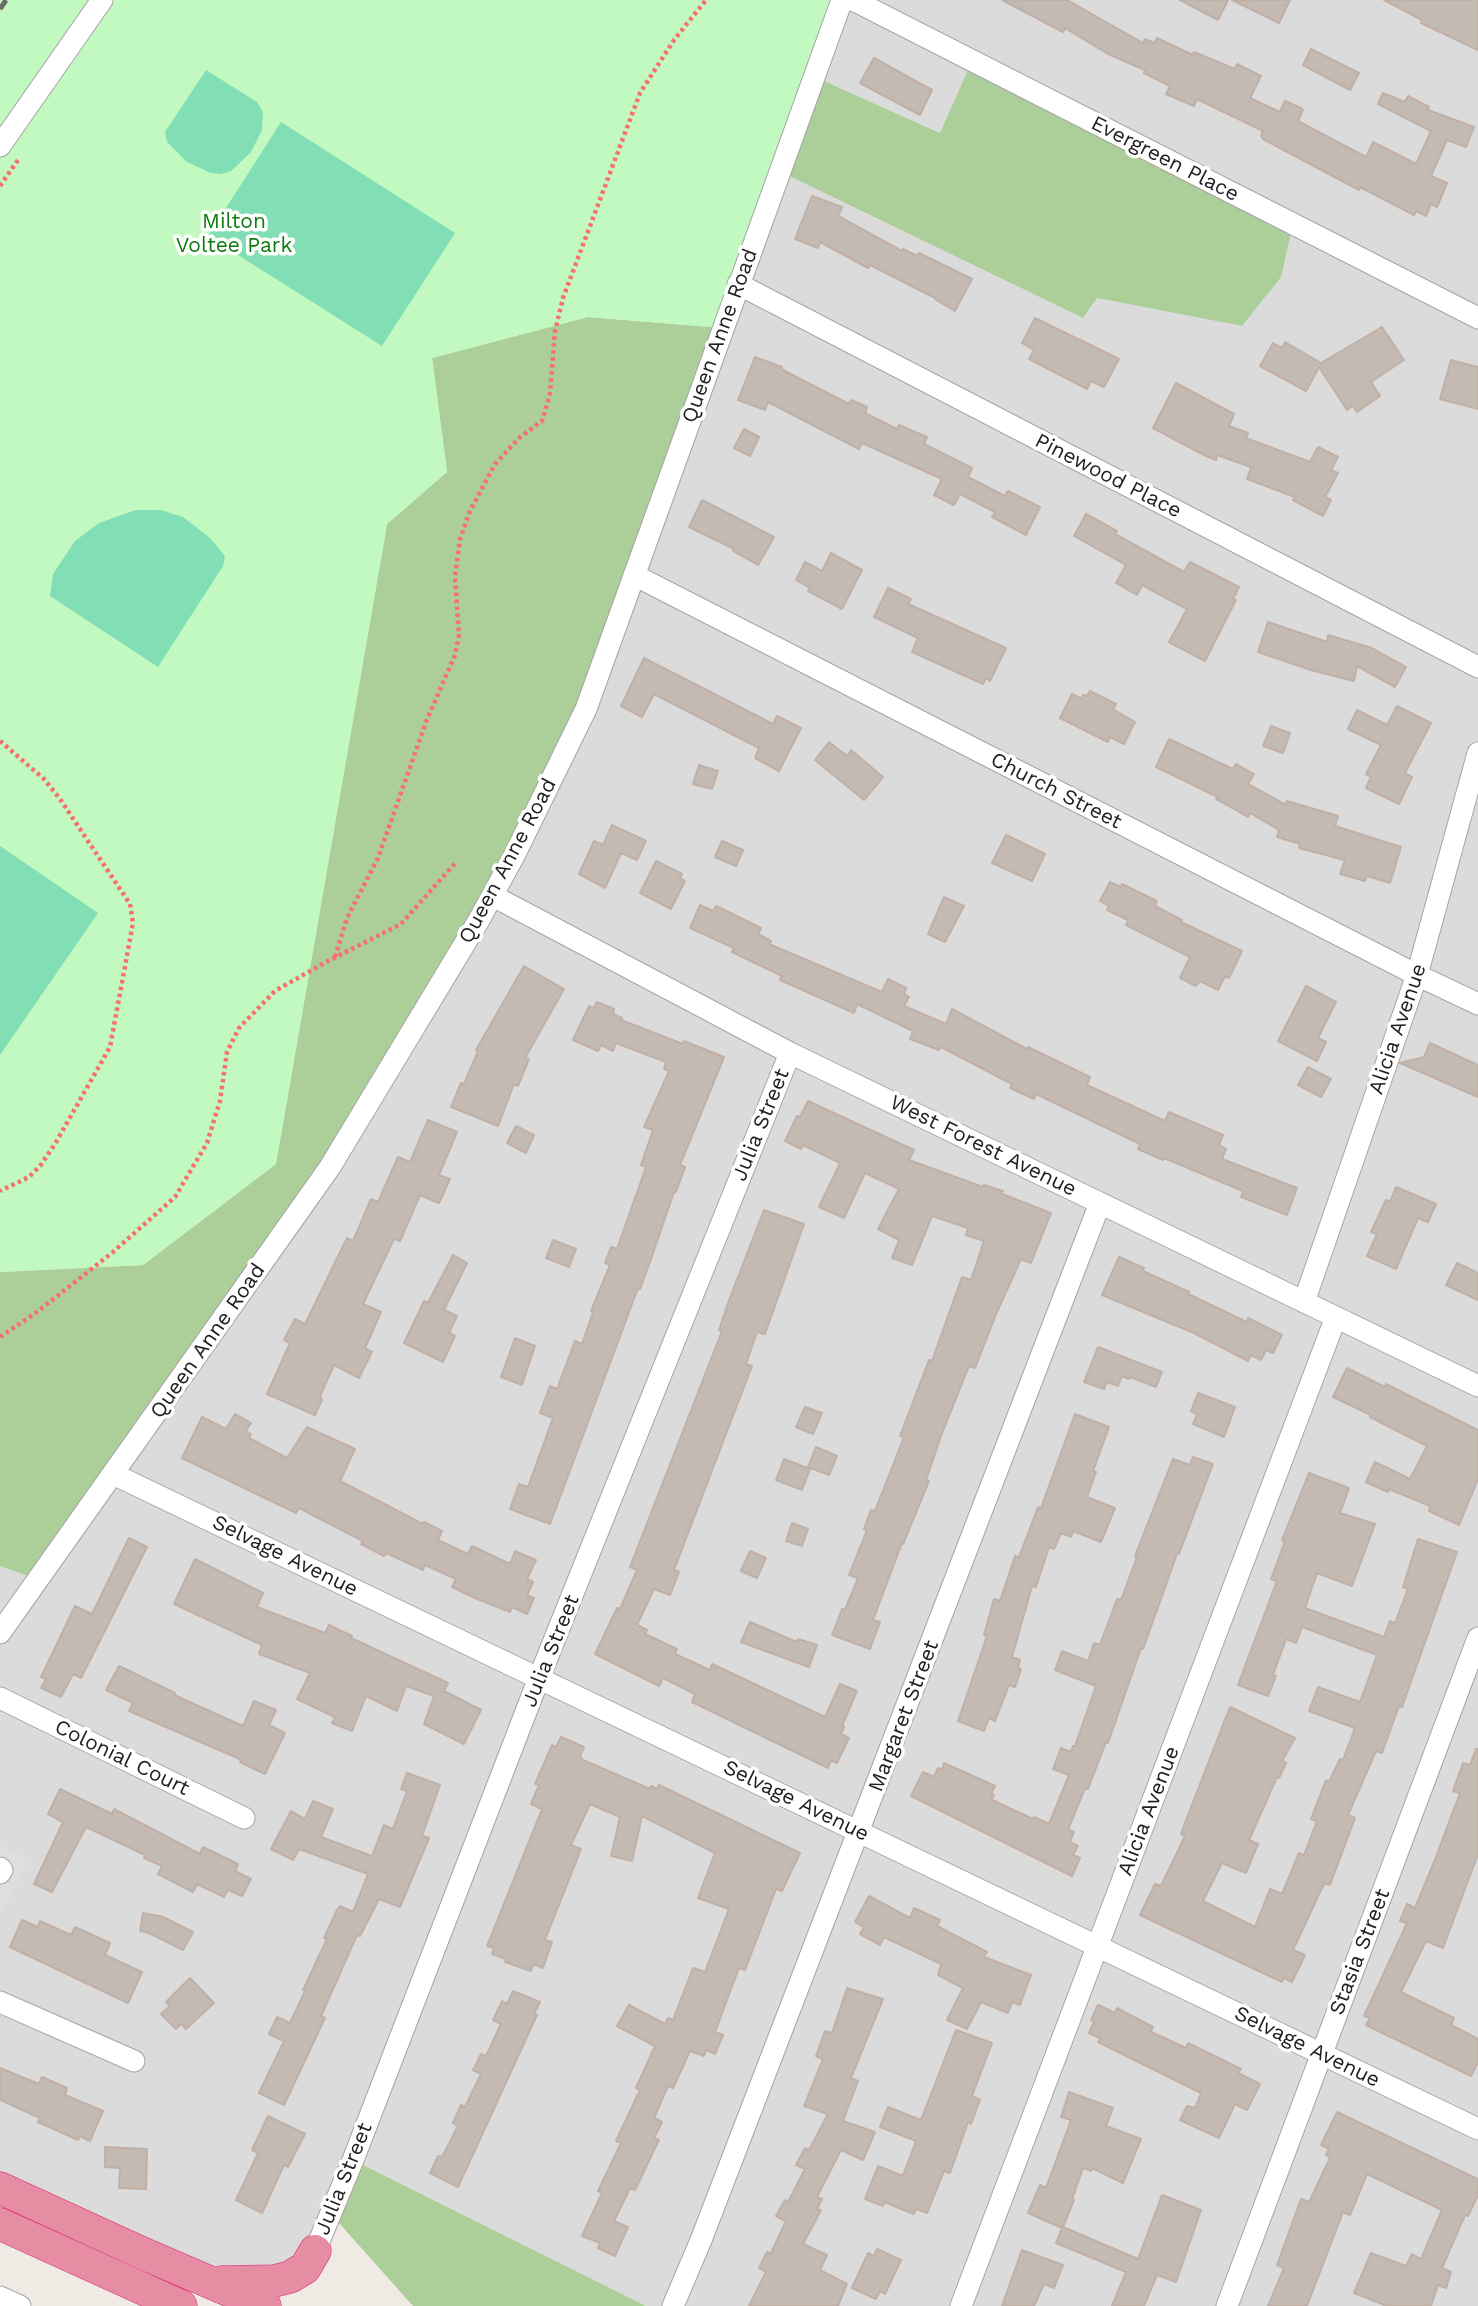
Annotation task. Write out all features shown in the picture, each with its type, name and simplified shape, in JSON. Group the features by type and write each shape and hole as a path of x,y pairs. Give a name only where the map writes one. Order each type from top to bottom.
{"highway":[{"path":"0,2188 265,2306"},
{"path":"0,2224 181,2306"},
{"path":"210,2283 282,2280 299,2274 315,2251"}],"street":[{"path":"0,146 102,0"},
{"name":"Queen Anne Road","path":"0,1633 330,1167 493,896 532,821 586,709 842,0"},
{"name":"Evergreen Place","path":"853,0 1478,318"},
{"name":"Pinewood Place","path":"738,284 1478,667"},
{"name":"Church Street","path":"634,575 1478,1004"},
{"name":"Alicia Avenue","path":"1304,1301 1417,975 1478,753"},
{"name":"West Forest Avenue","path":"493,896 790,1053 1478,1386"},
{"name":"Julia Street","path":"315,2251 790,1053"},
{"name":"Margaret Street","path":"673,2306 859,1832 1100,1203"},
{"name":"Alicia Avenue","path":"961,2306 1336,1317"},
{"name":"Selvage Avenue","path":"113,1474 1478,2129"},
{"name":"Stasia Street","path":"1227,2306 1478,1638"},
{"name":"Colonial Court","path":"0,1698 244,1818"},
{"path":"0,2002 134,2062"},
{"path":"0,2297 20,2306"}],"path":[{"path":"335,957 347,918 378,858 426,722 455,655 459,635 455,577 460,539 470,511 495,464 519,438 542,421 550,394 555,331 563,298 640,93 674,40 706,0"},
{"path":"0,741 44,779 60,799 130,905 133,922 110,1047 40,1166 29,1177 0,1191"},
{"path":"0,1338 113,1252 174,1197 207,1143 220,1101 227,1052 239,1028 275,991 401,924 457,861"}],"shaded area":[{"path":"842,0 1478,0 1478,2306 646,2306 353,2160 305,2268 210,2283 0,2188 0,1566 36,1579 779,171 1083,318 1097,298 1242,326 972,61 941,133 813,76"},
{"path":"0,1844 30,1861 0,1915"}],"green space":[{"name":"Milton Voltee Park","path":"0,0 842,0 723,328 588,317 432,358 447,472 387,524 276,1164 143,1265 0,1272"},
{"path":"972,61 1293,224 1281,277 1242,326 1097,298 1083,318 779,171 813,76 940,133"},
{"path":"206,70 257,102 263,112 262,130 251,152 231,171 221,174 211,173 187,162 167,142 165,132"},
{"path":"281,122 455,233 382,346 208,236"},
{"path":"588,317 723,328 586,709 360,1121 37,1579 0,1566 0,1272 143,1265 276,1164 387,524 447,472 432,358"},
{"path":"136,510 161,510 183,517 210,538 225,556 223,566 158,667 50,596 53,574 75,541 99,523"},
{"path":"0,846 98,913 0,1055"},
{"path":"353,2160 646,2306 413,2306 331,2214"}],"building":[{"path":"1002,0 1067,0 1143,43 1145,39 1154,43 1157,38 1193,55 1194,52 1235,69 1237,64 1261,76 1250,98 1280,112 1285,101 1301,108 1303,110 1298,121 1366,157 1373,142 1416,164 1431,131 1378,104 1383,93 1405,102 1408,96 1429,107 1428,110 1474,127 1466,147 1447,140 1431,176 1447,183 1437,207 1431,204 1426,216 1416,211 1414,215 1360,187 1359,190 1263,139 1263,131 1197,99 1194,106 1166,94 1170,86 1144,73 1145,70 1108,54 1065,28 1063,32"},
{"path":"1180,0 1228,0 1218,20"},
{"path":"1232,0 1290,0 1279,23"},
{"path":"1384,0 1478,0 1478,50 1421,23 1422,20"},
{"path":"1311,49 1359,73 1350,90 1303,65"},
{"path":"874,58 932,90 920,115 860,83"},
{"path":"812,196 842,207 838,216 902,251 903,249 917,256 919,253 972,279 955,311 937,299 870,265 868,268 820,242 818,248 795,239"},
{"path":"1035,318 1119,359 1104,387 1091,381 1087,389 1029,359 1034,350 1022,343"},
{"path":"1382,327 1404,360 1371,382 1380,396 1357,412 1353,406 1347,410 1319,367 1306,391 1260,366 1273,343 1282,348 1285,342 1321,363"},
{"path":"755,357 782,367 781,369 849,404 851,400 867,407 865,413 897,429 899,425 927,437 924,444 972,468 968,477 1005,496 1008,491 1040,507 1026,535 992,517 995,512 960,494 954,505 934,495 942,479 862,443 859,449 768,402 765,410 738,400"},
{"path":"1451,360 1478,367 1478,409 1440,399"},
{"path":"1176,383 1234,414 1229,426 1248,433 1246,438 1310,462 1318,447 1338,457 1331,470 1338,473 1325,497 1331,500 1323,516 1293,500 1295,497 1247,479 1251,467 1217,455 1216,460 1153,428"},
{"path":"744,429 759,437 750,456 734,448"},
{"path":"702,500 774,537 758,565 733,551 734,549 689,527"},
{"path":"1086,514 1117,531 1115,534 1184,572 1190,562 1239,587 1233,599 1236,600 1205,661 1169,642 1187,609 1142,585 1137,595 1116,583 1126,565 1074,536"},
{"path":"831,553 862,570 842,609 808,591 810,588 796,580 805,562 822,571"},
{"path":"888,588 911,599 908,604 1006,648 990,681 986,678 983,684 912,652 918,638 874,617"},
{"path":"1268,622 1327,642 1328,635 1372,648 1406,667 1395,687 1357,666 1354,681 1311,670 1258,652"},
{"path":"644,658 773,724 777,716 801,728 779,771 755,758 759,748 654,694 642,717 621,706"},
{"path":"1090,691 1116,704 1113,709 1135,722 1124,744 1110,737 1108,742 1060,718 1072,694 1082,699 1083,695 1087,696"},
{"path":"1397,706 1431,723 1405,773 1412,777 1399,804 1366,788 1371,777 1366,774 1381,745 1348,729 1357,710 1387,725"},
{"path":"1271,726 1290,733 1283,753 1263,746"},
{"path":"1169,739 1233,769 1236,764 1254,774 1248,784 1286,805 1287,801 1338,816 1335,826 1401,847 1390,883 1367,876 1365,881 1340,874 1345,860 1299,848 1300,844 1277,837 1279,830 1250,813 1248,817 1216,799 1218,797 1156,767"},
{"path":"829,742 847,756 851,750 883,777 864,800 815,760"},
{"path":"699,765 718,771 712,789 693,784"},
{"path":"612,825 646,841 637,860 621,853 605,888 579,874 594,841 603,845"},
{"path":"1006,835 1045,854 1032,881 992,863"},
{"path":"722,841 743,850 736,866 715,857"},
{"path":"656,861 682,874 680,878 685,881 671,909 640,893"},
{"path":"1110,882 1121,887 1122,884 1157,901 1155,906 1182,920 1181,922 1242,951 1229,978 1225,976 1218,990 1200,981 1196,986 1180,978 1190,957 1126,925 1128,920 1107,910 1109,906 1100,901"},
{"path":"944,897 964,906 945,942 928,934"},
{"path":"700,905 713,911 716,906 761,928 758,934 771,941 769,944 882,992 888,979 906,988 904,994 909,997 904,1006 946,1024 952,1009 1027,1049 1028,1047 1090,1077 1087,1085 1165,1121 1169,1112 1223,1135 1219,1145 1226,1149 1222,1159 1297,1188 1287,1215 1241,1197 1243,1191 1138,1149 1140,1144 1036,1094 1034,1099 1010,1088 1012,1084 941,1047 939,1050 910,1039 913,1031 857,1004 854,1013 780,980 782,976 732,952 734,948 690,928"},
{"path":"524,966 564,989 525,1058 529,1059 518,1086 514,1084 498,1126 451,1107 461,1083 464,1084 478,1051 476,1050"},
{"path":"1306,986 1336,1002 1318,1038 1326,1042 1317,1061 1278,1041"},
{"path":"597,1002 614,1009 613,1014 622,1018 621,1020 724,1057 680,1165 685,1167 676,1192 550,1524 510,1509 519,1484 528,1487 553,1418 540,1413 550,1386 557,1389 575,1341 582,1344 593,1312 591,1311 610,1265 605,1263 611,1247 617,1249 646,1167 641,1165 653,1130 644,1127 669,1071 664,1069 666,1062 616,1043 613,1051 601,1045 598,1051 573,1040 589,1006 594,1008"},
{"path":"1430,1043 1478,1065 1478,1097 1400,1063 1424,1057"},
{"path":"1308,1067 1331,1079 1321,1097 1298,1085"},
{"path":"808,1101 914,1150 909,1160 983,1187 984,1185 1003,1191 1002,1194 1051,1213 1031,1263 1021,1259 975,1368 969,1366 941,1436 926,1480 929,1481 873,1620 880,1622 870,1649 832,1635 858,1578 849,1575 867,1530 864,1529 871,1510 875,1511 904,1437 900,1436 929,1360 932,1361 962,1277 971,1280 984,1241 966,1235 968,1228 932,1216 912,1265 892,1258 899,1240 878,1229 899,1189 865,1173 844,1218 819,1207 840,1163 803,1145 801,1149 785,1141"},
{"path":"428,1120 457,1132 439,1175 450,1179 439,1203 420,1195 400,1241 394,1239 363,1304 381,1312 365,1348 372,1352 359,1378 334,1365 315,1415 267,1394 290,1343 284,1340 295,1319 305,1324 347,1238 353,1241 371,1199 378,1202 398,1157 410,1162"},
{"path":"516,1126 534,1135 526,1153 507,1143"},
{"path":"1396,1187 1436,1204 1428,1222 1418,1218 1396,1269 1367,1256 1377,1234 1371,1232 1386,1200 1390,1202"},
{"path":"764,1210 804,1224 765,1334 757,1332 746,1364 752,1366 674,1570 679,1572 670,1595 654,1589 637,1625 647,1630 645,1634 677,1649 675,1654 710,1670 712,1664 825,1717 840,1684 857,1691 842,1726 844,1727 841,1734 849,1738 837,1763 831,1760 828,1768 692,1702 695,1694 663,1678 659,1686 595,1654 617,1608 620,1609 637,1570 630,1567 722,1331 719,1330 728,1303"},
{"path":"553,1240 576,1249 569,1267 546,1258"},
{"path":"453,1255 467,1263 444,1310 457,1316 449,1333 455,1336 443,1362 404,1343 424,1301 428,1303"},
{"path":"1119,1257 1189,1292 1188,1294 1282,1335 1273,1353 1266,1350 1261,1360 1251,1355 1248,1361 1194,1333 1102,1295"},
{"path":"1457,1263 1478,1273 1478,1300 1446,1285"},
{"path":"515,1338 535,1346 522,1385 501,1377"},
{"path":"1098,1347 1162,1372 1156,1387 1122,1376 1118,1386 1107,1382 1104,1389 1084,1382"},
{"path":"1347,1368 1385,1387 1386,1384 1478,1430 1478,1479 1459,1525 1429,1511 1430,1506 1366,1482 1375,1462 1410,1479 1427,1446 1333,1397"},
{"path":"1198,1393 1235,1407 1224,1437 1193,1424 1197,1414 1191,1411"},
{"path":"805,1407 822,1413 813,1434 796,1427"},
{"path":"235,1414 251,1423 246,1431 251,1434 249,1438 287,1458 307,1427 355,1449 340,1481 442,1531 438,1540 468,1554 472,1546 510,1564 515,1551 536,1560 527,1579 533,1582 527,1595 534,1598 527,1614 512,1607 510,1612 475,1598 452,1587 456,1579 425,1565 423,1570 386,1553 384,1556 361,1544 363,1541 299,1508 296,1513 182,1458 202,1417 226,1429"},
{"path":"1075,1414 1109,1427 1087,1497 1115,1508 1101,1542 1073,1531 1071,1537 1061,1533 1054,1549 1049,1547 1036,1587 1032,1586 1012,1657 1020,1660 1018,1668 1021,1669 1015,1687 1009,1685 995,1721 989,1718 984,1731 958,1721 987,1636 984,1635 994,1599 1000,1601 1015,1556 1019,1557 1038,1507 1041,1508"},
{"path":"816,1447 837,1456 829,1475 808,1467"},
{"path":"1193,1457 1213,1464 1143,1649 1141,1648 1108,1743 1106,1742 1088,1789 1085,1788 1068,1830 1074,1832 1070,1842 1078,1846 1073,1855 1080,1858 1072,1876 911,1796 923,1772 934,1777 938,1768 942,1770 944,1763 995,1786 991,1794 994,1795 992,1800 1049,1824 1069,1775 1053,1769 1061,1748 1071,1752 1075,1746 1096,1686 1055,1670 1062,1651 1088,1661 1094,1643 1100,1645 1117,1599 1121,1600 1173,1459 1190,1465"},
{"path":"784,1459 810,1469 802,1490 776,1480"},
{"path":"1309,1473 1349,1488 1340,1513 1375,1524 1352,1586 1317,1573 1305,1608 1384,1637 1390,1621 1395,1623 1408,1589 1403,1587 1418,1539 1457,1552 1402,1707 1399,1706 1382,1753 1376,1751 1348,1815 1355,1818 1330,1885 1325,1883 1321,1890 1293,1950 1305,1955 1292,1982 1284,1978 1282,1982 1140,1915 1155,1884 1161,1886 1185,1836 1181,1834 1230,1707 1295,1738 1282,1761 1286,1763 1249,1840 1258,1844 1246,1873 1222,1863 1203,1901 1255,1927 1270,1889 1282,1894 1299,1853 1304,1855 1317,1821 1311,1819 1326,1780 1329,1782 1340,1759 1343,1760 1355,1728 1309,1711 1318,1687 1360,1702 1377,1655 1302,1627 1296,1643 1286,1639 1268,1696 1238,1685 1277,1581 1271,1579 1285,1541 1282,1540"},
{"path":"792,1523 808,1529 802,1546 786,1541"},
{"path":"129,1538 147,1547 81,1678 73,1674 61,1697 41,1688 46,1679 41,1677 75,1606 92,1614"},
{"path":"750,1551 766,1558 757,1578 741,1571"},
{"path":"195,1559 263,1593 257,1607 325,1633 329,1625 448,1683 444,1691 481,1710 464,1744 424,1724 434,1696 406,1686 397,1711 366,1696 352,1731 332,1723 335,1717 297,1699 310,1673 259,1654 262,1645 174,1604"},
{"path":"750,1622 797,1642 798,1639 817,1645 809,1667 741,1642"},
{"path":"119,1666 175,1693 174,1695 243,1726 254,1701 276,1710 269,1725 285,1733 265,1774 240,1762 242,1760 129,1711 133,1703 106,1690"},
{"path":"561,1737 584,1747 580,1757 583,1760 650,1789 651,1786 657,1789 659,1785 800,1853 782,1891 776,1889 745,1970 739,1968 715,2032 723,2035 715,2054 706,2050 704,2056 690,2051 673,2088 668,2086 654,2118 662,2122 654,2138 659,2140 635,2190 630,2188 614,2221 628,2227 615,2256 598,2248 600,2243 582,2236 602,2193 598,2191 621,2143 616,2141 640,2090 636,2088 655,2046 617,2026 629,2005 665,2024 668,2018 673,2020 693,1968 705,1972 729,1909 698,1898 715,1853 642,1816 632,1861 611,1856 620,1817 590,1804 571,1845 581,1849 545,1940 552,1942 543,1968 533,1964 531,1971 505,1962 506,1959 492,1954 494,1948 487,1946 542,1809 531,1804 539,1785 535,1784 552,1745 556,1747"},
{"path":"1476,1749 1478,1854 1443,1948 1426,1941 1401,1992 1454,2018 1451,2025 1478,2039 1478,2063 1471,2076 1366,2025 1370,2018 1364,2016 1407,1923 1400,1921 1407,1904 1415,1908 1434,1862 1460,1793 1453,1791 1463,1763 1470,1765"},
{"path":"407,1773 440,1785 422,1836 429,1838 400,1907 379,1899 360,1936 357,1935 321,2016 325,2018 284,2105 259,2093 284,2041 269,2034 277,2017 290,2023 337,1910 340,1906 353,1912 368,1874 299,1849 293,1860 271,1849 291,1811 305,1819 313,1801 333,1809 321,1837 372,1856 384,1825 393,1829 407,1791 401,1789"},
{"path":"60,1789 112,1814 114,1809 200,1854 203,1847 238,1864 235,1871 251,1879 242,1896 228,1890 224,1897 197,1884 193,1892 158,1874 162,1866 144,1858 145,1855 86,1827 52,1892 34,1884 63,1822 48,1814"},
{"path":"869,1896 910,1918 914,1908 940,1920 937,1926 987,1952 984,1957 1031,1975 1020,2005 1012,2002 1008,2013 981,2002 967,2029 947,2020 963,1988 938,1975 941,1964 884,1937 880,1945 860,1934 864,1927 855,1922"},
{"path":"143,1913 163,1917 193,1932 183,1950 140,1931"},
{"path":"22,1920 38,1927 40,1921 71,1935 75,1927 110,1943 105,1955 142,1972 128,2003 10,1947"},
{"path":"190,1978 214,2003 186,2029 181,2024 176,2029 161,2014 170,2006 166,2002"},
{"path":"847,1988 883,1999 851,2078 858,2081 843,2121 875,2132 863,2160 841,2150 817,2197 822,2199 817,2209 821,2210 803,2244 827,2255 820,2270 847,2284 838,2306 749,2306 766,2272 759,2268 767,2252 771,2253 786,2221 776,2216 785,2200 788,2202 805,2169 796,2165 805,2148 809,2150 828,2114 804,2106 823,2059 816,2056 825,2031 832,2033"},
{"path":"513,1991 540,2002 534,2014 537,2015 458,2187 430,2173 438,2156 442,2157 458,2126 453,2123 461,2105 465,2107 481,2074 473,2070 481,2054 486,2056 501,2024 493,2020 502,2001 507,2004"},
{"path":"1098,2005 1115,2013 1117,2008 1153,2027 1151,2032 1186,2048 1188,2043 1241,2069 1238,2073 1260,2084 1247,2110 1235,2104 1219,2138 1180,2120 1187,2106 1195,2108 1201,2093 1098,2042 1100,2038 1089,2033"},
{"path":"956,2030 992,2043 972,2096 980,2100 971,2124 968,2122 950,2173 944,2171 927,2213 916,2209 914,2214 884,2202 883,2206 865,2199 878,2166 903,2176 916,2141 880,2127 888,2107 921,2120"},
{"path":"0,2068 39,2084 42,2077 67,2088 65,2095 103,2111 90,2141 80,2136 78,2140 38,2122 40,2118 0,2100"},
{"path":"1069,2092 1113,2108 1106,2126 1141,2139 1123,2183 1092,2168 1091,2171 1083,2168 1063,2227 1138,2259 1162,2195 1201,2210 1176,2282 1157,2275 1144,2306 1112,2306 1126,2272 1056,2243 1062,2228 1028,2213 1040,2185 1046,2188 1071,2120 1061,2117"},
{"path":"1337,2112 1478,2179 1478,2195 1468,2216 1465,2215 1442,2268 1451,2272 1446,2288 1438,2285 1431,2306 1387,2306 1354,2293 1371,2253 1406,2266 1412,2254 1421,2259 1442,2210 1367,2174 1350,2215 1343,2212 1307,2306 1268,2306 1284,2268 1277,2265 1301,2199 1309,2202 1330,2158 1326,2155 1329,2149 1321,2145"},
{"path":"268,2116 305,2134 288,2167 284,2165 262,2213 236,2200 258,2153 252,2150"},
{"path":"105,2147 147,2149 146,2189 119,2188 120,2168 105,2167"},
{"path":"877,2249 901,2260 885,2294 880,2291 876,2299 852,2288 868,2253 874,2256"},
{"path":"1022,2250 1063,2265 1054,2288 1044,2284 1034,2306 1002,2306"}],"railway":[{"path":"0,9 6,0"}]}
